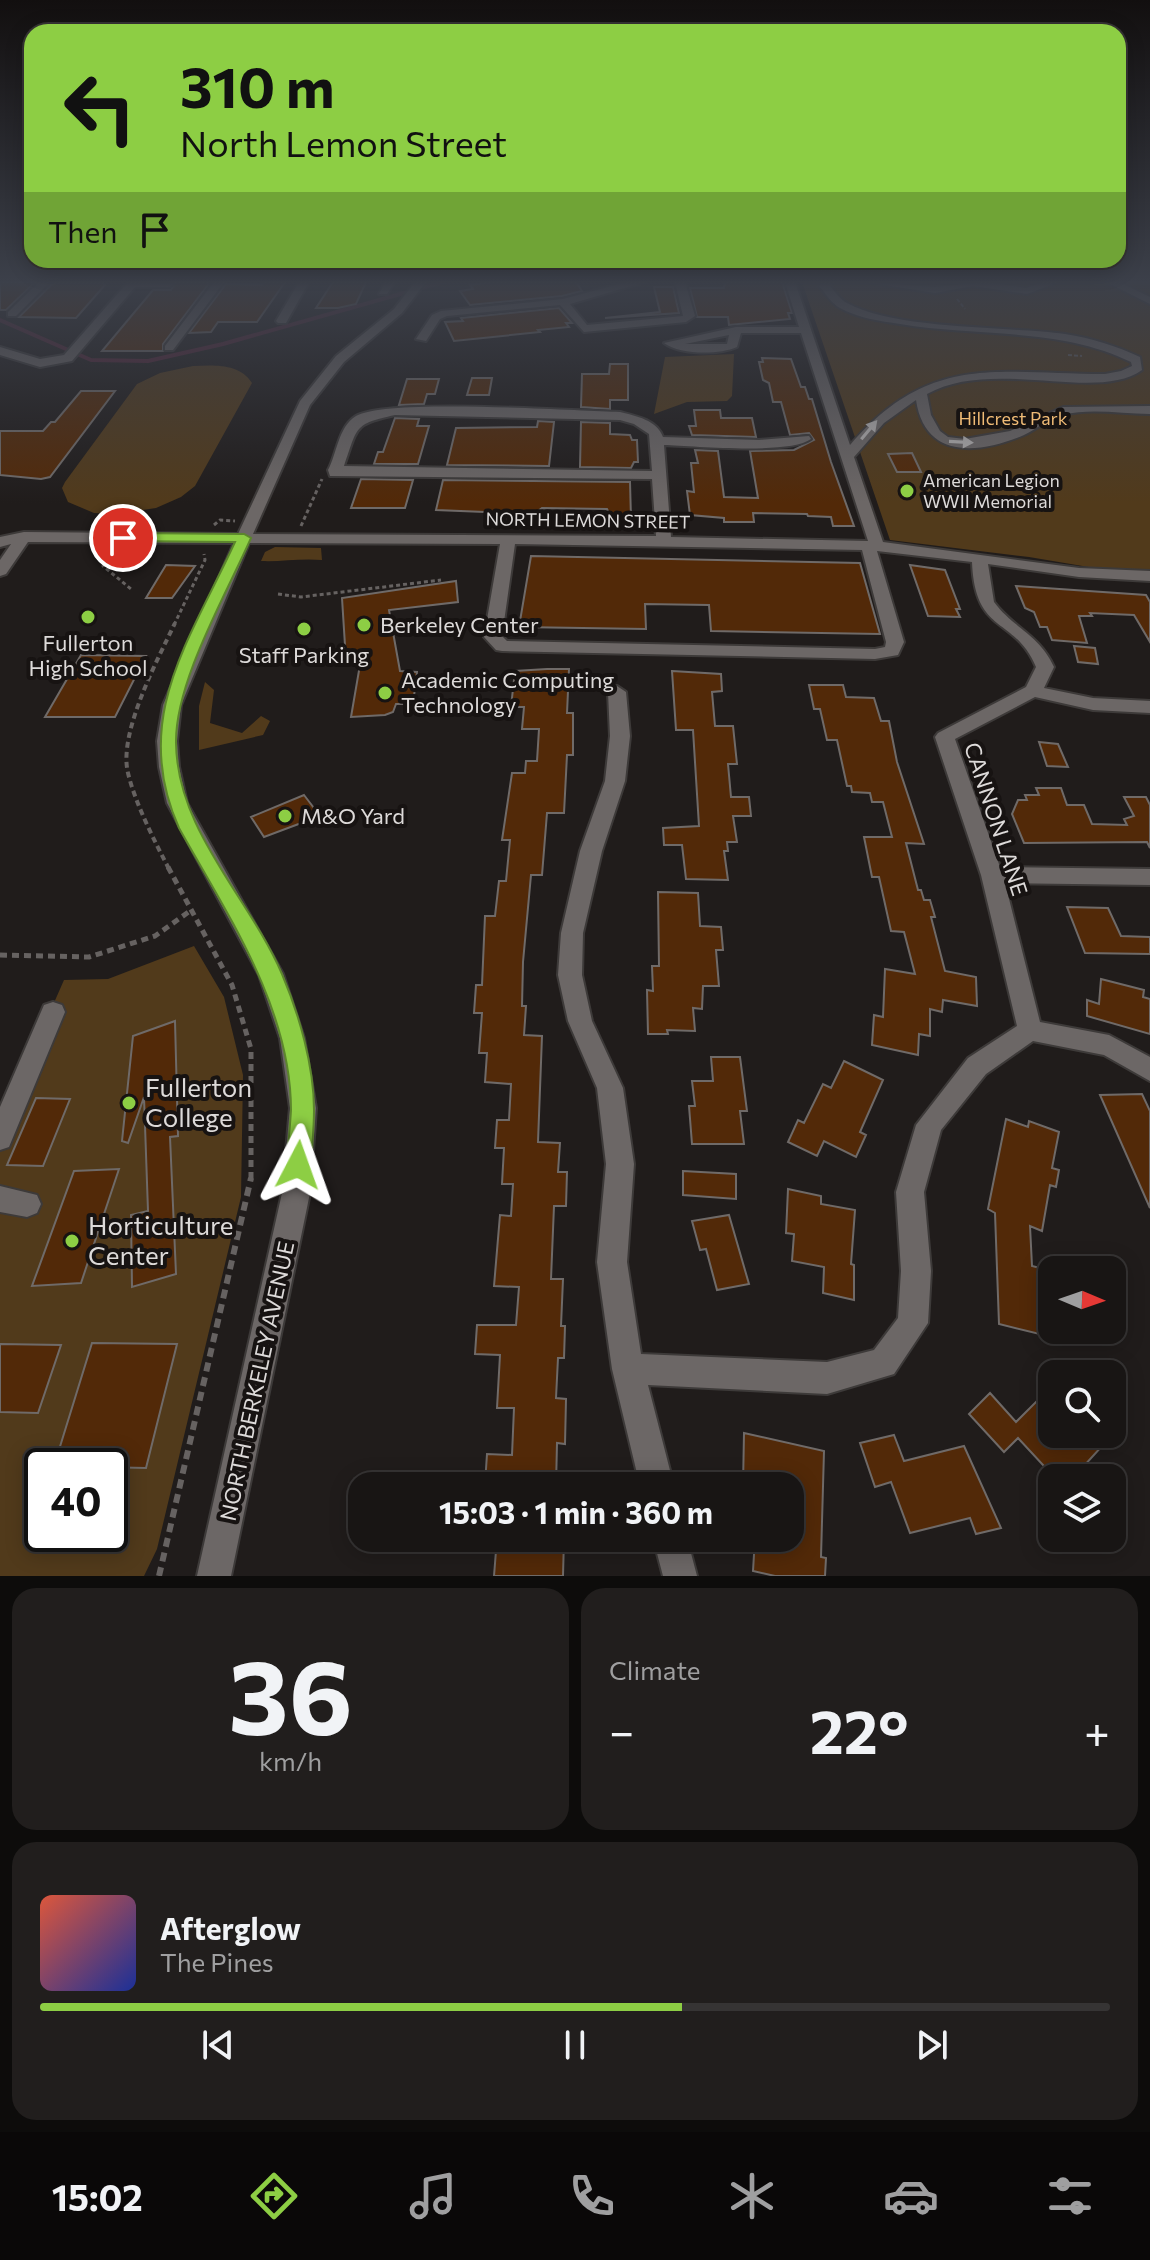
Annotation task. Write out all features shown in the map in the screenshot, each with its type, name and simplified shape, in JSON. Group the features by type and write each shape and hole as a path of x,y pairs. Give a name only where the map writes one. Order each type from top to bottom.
{"street":[{"path":"15,356 40,363 68,356"},
{"name":"NORTH BERKELEY AVENUE","path":"214,1576 296,1193 303,1108 292,1038 271,974 177,803 167,741 172,705 181,678 304,404 344,356"},
{"path":"508,540 493,637 502,646 875,654 892,651 895,642 873,546 813,356"},
{"path":"846,458 881,417 896,405 944,380 961,377 1110,377 1131,373 1138,367 1136,360 1129,356"},
{"path":"921,393 923,413 934,432 944,441 982,442 1022,431 1051,414 1065,411 1150,410"},
{"path":"896,405 909,406 923,413"},
{"path":"661,475 335,472 352,426 362,418 395,411 620,416 649,427 659,441 661,475 664,542"},
{"path":"659,441 759,444 804,439"},
{"name":"NORTH LEMON STREET","path":"0,532 18,532 24,537"},
{"path":"0,571 24,537"},
{"name":"NORTH LEMON STREET","path":"0,542 24,537 244,538 873,546 1098,573 1150,576"},
{"path":"980,558 984,599 996,616 1039,650 1045,667 1033,691 1093,704 1150,707"},
{"name":"CANNON LANE","path":"1030,1030 992,875 945,737 1033,691"},
{"path":"617,692 620,736 615,781 591,851 575,919 570,975 580,1021 610,1088 620,1164 612,1262 628,1369 654,1472"},
{"path":"992,875 1150,877"},
{"path":"0,1138 53,1012"},
{"path":"628,1369 827,1378 883,1363 913,1323 916,1271 910,1192 929,1125 977,1066 1030,1030 1109,1046 1150,1070"},
{"path":"674,1552 680,1576"}],"path":[{"path":"300,528 322,479 335,472"},
{"path":"207,525 220,520 251,521"},
{"path":"112,549 103,566 131,589"},
{"path":"159,1576 252,1174 251,1049 232,985 161,853 127,771 130,733 146,683 205,560 204,554"},
{"path":"278,594 301,597 441,580"},
{"path":"0,955 89,957 155,936 190,911"}],"green space":[{"path":"734,356 732,396 727,401 687,402 654,414 665,357"},
{"name":"Hillcrest Park","path":"827,356 1150,356 1150,572 1130,574 1029,557 890,540"},
{"path":"193,366 233,369 247,376 252,383 195,486 181,497 156,508 116,514 94,513 68,502 62,488 65,482 137,384 160,373"},
{"path":"275,547 321,548 322,560 261,561 265,552"},
{"path":"205,682 214,690 210,723 242,733 261,716 270,721 263,735 199,750 199,706"},
{"path":"194,946 224,997 243,1075 241,1197 157,1549 144,1576 0,1576 0,1126 64,980 108,979"}],"building":[{"path":"762,358 791,359 801,387 805,387 809,399 812,399 854,526 833,526 831,517 807,514 753,513 754,522 724,522 724,518 690,515 687,491 694,492 691,463 698,463 695,450 718,451 724,497 758,498 750,451 794,450 814,440 809,433 790,435 781,402 773,402 769,383 763,380 759,362 763,362"},
{"path":"610,364 628,364 628,400 610,400 610,409 581,407 582,374 609,374"},
{"path":"472,378 492,378 489,395 467,395"},
{"path":"407,379 439,379 435,394 427,394 424,404 399,405"},
{"path":"81,391 115,391 50,477 0,475 0,431 43,431 55,422"},
{"path":"694,410 720,410 721,418 752,418 756,437 692,435 689,426 696,426"},
{"path":"395,418 419,419 417,426 429,426 418,464 374,464 378,452 383,452"},
{"path":"538,421 554,422 549,466 447,465 456,428 537,427"},
{"path":"581,422 610,423 610,434 630,435 632,440 637,440 638,462 634,462 631,468 580,467"},
{"path":"912,453 921,472 897,472 888,454"},
{"path":"361,479 413,480 405,508 351,508"},
{"path":"443,480 630,482 631,519 613,518 607,509 542,508 534,514 436,510"},
{"path":"531,556 860,563 880,634 711,631 709,605 645,604 646,629 519,627"},
{"path":"166,565 195,566 172,598 146,598"},
{"path":"910,565 945,570 960,609 956,609 960,617 928,616"},
{"name":"Berkeley Center","path":"456,581 458,602 389,610 400,671 417,672 413,704 396,704 393,712 385,715 351,717 361,659 346,661 342,598"},
{"path":"1016,586 1146,595 1150,602 1150,642 1134,615 1090,613 1092,616 1079,616 1087,643 1052,640 1047,627 1040,627 1034,612 1025,608"},
{"path":"1074,646 1095,648 1098,664 1078,662"},
{"path":"81,655 146,656 115,717 45,717"},
{"path":"569,669 567,713 573,713 573,755 567,755 564,813 547,813 542,875 531,875 522,1006 526,1006 524,1035 542,1036 538,1142 560,1143 558,1172 567,1172 566,1206 554,1206 551,1279 563,1279 561,1326 565,1326 564,1358 558,1358 556,1398 566,1399 565,1444 557,1443 556,1472 486,1472 487,1454 512,1455 514,1408 497,1408 500,1355 475,1354 477,1325 516,1325 519,1287 494,1286 500,1215 511,1216 513,1184 502,1184 504,1148 495,1148 497,1120 509,1120 511,1084 485,1082 487,1053 479,1053 482,1013 474,1013 476,985 482,985 485,916 495,916 499,881 506,881 510,840 502,840 512,773 525,773 526,761 537,761 539,729 522,729 524,707 511,707 515,671"},
{"path":"672,671 721,674 722,691 712,692 715,726 733,726 737,764 728,764 731,797 749,797 751,816 733,816 737,842 727,842 728,851 724,851 728,880 686,879 682,845 664,845 663,828 699,826 693,730 676,730"},
{"path":"809,685 843,685 846,697 874,698 881,721 889,721 897,762 924,844 906,843 918,890 921,890 924,900 930,900 935,917 931,917 945,971 976,977 977,1006 943,1000 942,1012 930,1009 930,1036 919,1034 918,1055 872,1045 874,1015 883,1017 885,969 915,974 904,932 891,931 879,877 872,877 864,837 892,837 883,802 872,802 870,793 852,792 851,786 847,786 837,740 827,740 820,709 814,709"},
{"path":"1039,742 1058,744 1068,767 1047,766"},
{"path":"1036,788 1061,788 1067,805 1084,805 1092,824 1127,825 1124,819 1134,816 1124,797 1146,797 1150,805 1150,848 1147,842 1024,843 1012,814 1018,800 1027,800 1025,795 1039,795"},
{"name":"M&O Yard","path":"304,795 320,816 264,837 251,817"},
{"path":"658,892 698,893 700,926 721,927 723,950 716,950 719,986 703,986 702,1009 693,1008 695,1031 667,1030 668,1034 648,1034 647,990 653,991 652,966 659,966"},
{"path":"1067,907 1108,908 1121,936 1150,937 1150,954 1085,953"},
{"path":"1101,979 1144,990 1143,997 1150,999 1150,1034 1087,1016 1087,1000 1099,1004"},
{"path":"175,1021 178,1136 170,1137 176,1274 132,1287 131,1215 148,1211 144,1097 128,1143 122,1141 133,1036"},
{"path":"711,1057 740,1057 747,1111 740,1111 744,1144 692,1144 689,1106 695,1106 692,1081 713,1081"},
{"path":"844,1061 883,1080 860,1132 866,1135 856,1157 824,1141 817,1156 788,1142 798,1120 804,1123 823,1084 831,1088"},
{"path":"1142,1094 1150,1111 1150,1208 1100,1095"},
{"path":"36,1098 70,1099 43,1166 7,1165"},
{"path":"1006,1119 1028,1127 1029,1121 1059,1132 1052,1168 1059,1170 1056,1187 1050,1185 1042,1231 1030,1226 1032,1266 1038,1268 1038,1334 999,1324 995,1213 988,1209"},
{"name":"Horticulture Center","path":"119,1169 81,1283 32,1286 74,1171"},
{"path":"683,1171 736,1174 736,1199 683,1195"},
{"path":"788,1189 821,1196 821,1204 855,1210 851,1264 854,1265 854,1300 823,1293 824,1267 792,1261 794,1234 786,1233"},
{"path":"729,1215 749,1284 717,1290 706,1249 700,1250 692,1221"},
{"path":"92,1343 177,1344 146,1468 128,1468 128,1448 60,1448"},
{"path":"0,1344 61,1345 38,1413 0,1412"},
{"path":"990,1393 1016,1422 1038,1400 1038,1448 1100,1448 1086,1464 1042,1464 1018,1438 1004,1452 969,1414"},
{"path":"744,1433 824,1451 821,1557 826,1558 825,1576 775,1576 753,1571 754,1552 804,1552 804,1472 743,1472"},
{"path":"894,1435 904,1461 964,1446 1001,1528 976,1534 970,1518 910,1533 891,1482 875,1487 860,1443"},
{"path":"496,1552 564,1552 563,1576 494,1576"}],"waterway":[{"path":"81,356 91,360 148,361 172,356"}],"place":[{"name":"American Legion WWII Memorial","path":"907,491"},
{"name":"Fullerton High School","path":"88,617"},
{"name":"Berkeley Center","path":"364,625"},
{"name":"Staff Parking","path":"304,629"},
{"name":"Academic Computing Technology","path":"385,693"},
{"name":"M&O Yard","path":"285,816"},
{"name":"Fullerton College","path":"129,1103"},
{"name":"Horticulture Center","path":"72,1241"}],"route":[{"path":"123,538 244,538 181,678 172,705 167,741 169,767 177,803 271,974 292,1038 303,1108 298,1165"}]}
